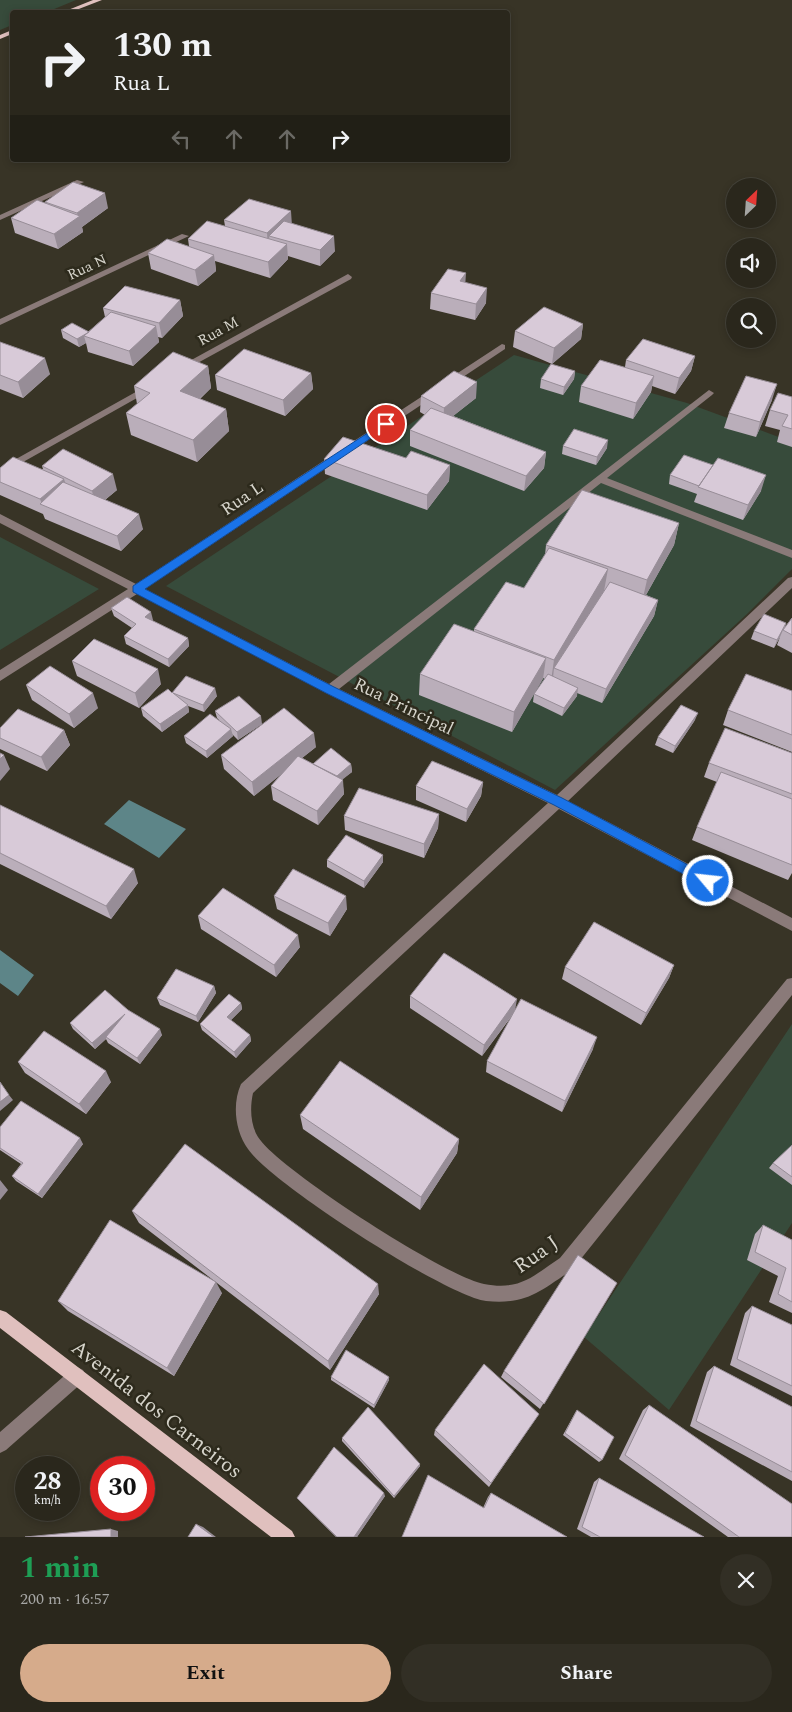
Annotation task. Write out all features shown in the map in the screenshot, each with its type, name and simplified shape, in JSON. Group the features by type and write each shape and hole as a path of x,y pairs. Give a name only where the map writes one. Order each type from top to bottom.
{"main road":[{"path":"71,10 98,0"},
{"name":"Avenida dos Carneiros","path":"0,1318 286,1537"}],"street":[{"path":"0,218 80,182"},
{"name":"Rua N","path":"0,322 185,236"},
{"name":"Rua M","path":"172,374 348,277"},
{"name":"Rua L","path":"0,676 137,589 502,347"},
{"path":"0,472 156,383"},
{"path":"330,690 709,393"},
{"path":"600,479 792,554"},
{"name":"Rua Principal","path":"0,518 330,690 558,802 792,926"},
{"name":"Rua J","path":"792,581 558,802 246,1089 243,1104 243,1122 254,1145 287,1175 394,1246 448,1279 482,1292 524,1291 566,1264 792,984"},
{"path":"0,1444 77,1376"}],"green space":[{"path":"0,0 76,0 52,10 10,10 10,26 0,30"},
{"path":"514,355 687,403 792,442 792,569 747,614 555,790 166,586"},
{"path":"0,537 99,589 0,650"},
{"path":"792,1024 792,1223 669,1410 584,1337"}],"water":[{"path":"129,800 186,829 159,858 104,824"},
{"path":"0,950 34,975 18,996 0,983"}],"building":[{"path":"73,182 105,193 77,213 45,202"},
{"path":"249,199 291,211 267,233 224,220"},
{"path":"37,200 80,216 54,234 11,218"},
{"path":"207,221 287,244 268,262 188,239"},
{"path":"284,221 334,236 320,250 269,236"},
{"path":"167,239 214,255 195,270 148,253"},
{"path":"448,269 466,273 460,281 487,288 476,304 431,293"},
{"path":"125,286 180,300 159,323 103,308"},
{"path":"544,307 583,324 554,348 515,331"},
{"path":"111,312 156,326 129,351 84,336"},
{"path":"72,323 89,332 77,339 61,330"},
{"path":"643,339 695,356 679,378 626,360"},
{"path":"0,342 45,358 18,382 0,375"},
{"path":"244,349 311,373 283,400 215,375"},
{"path":"173,352 208,366 180,391 226,409 193,440 126,413 150,393 134,386"},
{"path":"600,360 654,376 636,403 581,386"},
{"path":"551,364 575,371 564,387 541,379"},
{"path":"454,371 477,382 444,408 421,396"},
{"path":"746,376 777,384 760,422 729,413"},
{"path":"778,393 792,397 792,429 782,426 788,415 770,410"},
{"path":"431,408 546,452 526,476 410,430"},
{"path":"574,429 608,440 597,457 563,446"},
{"path":"343,437 406,458 411,451 450,465 427,495 324,459"},
{"path":"63,449 113,474 92,491 42,466"},
{"path":"684,455 713,465 699,486 670,475"},
{"path":"13,457 64,479 40,499 0,482 0,468"},
{"path":"718,458 766,475 748,505 698,487"},
{"path":"63,482 139,514 117,536 40,504"},
{"path":"582,490 679,523 647,580 546,545"},
{"path":"549,548 608,569 554,660 474,629 506,582 524,588"},
{"path":"610,582 658,600 606,689 554,668"},
{"path":"127,597 151,612 145,617 188,638 168,659 124,636 136,624 111,608"},
{"path":"764,614 786,623 777,640 754,631"},
{"path":"792,618 792,635 783,630"},
{"path":"454,624 546,658 514,712 420,674"},
{"path":"94,639 158,669 135,693 72,661"},
{"path":"50,666 93,693 69,714 26,685"},
{"path":"548,674 578,688 564,708 534,694"},
{"path":"746,674 792,691 792,735 728,710"},
{"path":"186,676 215,688 203,705 173,693 188,705 160,724 141,708 168,689 172,693"},
{"path":"239,696 261,716 237,732 215,711"},
{"path":"681,705 698,713 675,746 658,737"},
{"path":"284,708 314,733 252,782 221,755"},
{"path":"18,709 64,730 41,757 0,738 0,728"},
{"path":"210,714 231,729 206,751 184,736"},
{"path":"725,728 792,753 792,794 709,763"},
{"path":"331,748 351,764 337,776 313,764"},
{"path":"298,756 343,780 317,811 271,786"},
{"path":"432,761 483,782 467,809 416,786"},
{"path":"721,772 792,799 792,865 697,827"},
{"path":"359,788 439,814 424,844 344,816"},
{"path":"0,805 134,869 106,906 0,853"},
{"path":"346,835 383,855 364,881 327,860"},
{"path":"293,869 346,896 328,923 274,896"},
{"path":"223,888 298,935 274,965 198,916"},
{"path":"594,922 674,965 646,1013 565,967"},
{"path":"444,953 517,999 484,1045 410,996"},
{"path":"176,969 214,986 196,1016 157,998"},
{"path":"105,990 128,1010 160,1029 137,1058 106,1037 125,1014 92,1043 70,1023"},
{"path":"229,994 241,1003 227,1017 250,1035 234,1052 200,1024"},
{"path":"521,999 597,1037 565,1101 487,1061"},
{"path":"44,1031 106,1071 79,1104 18,1062"},
{"path":"340,1061 459,1139 421,1197 300,1115"},
{"path":"0,1082 9,1095 0,1102"},
{"path":"21,1101 80,1138 38,1194 12,1176 23,1163 0,1148 0,1127"},
{"path":"185,1144 378,1284 328,1361 132,1211"},
{"path":"792,1145 792,1177 773,1163"},
{"path":"110,1220 216,1282 167,1368 58,1301"},
{"path":"763,1225 792,1240 792,1302 778,1294 786,1268 755,1252"},
{"path":"578,1255 617,1283 544,1404 504,1371"},
{"path":"752,1306 792,1325 792,1386 737,1359"},
{"path":"346,1350 389,1377 374,1405 331,1377"},
{"path":"484,1364 539,1414 491,1483 435,1430"},
{"path":"714,1366 792,1407 792,1472 696,1421"},
{"path":"649,1405 792,1504 792,1537 739,1537 625,1455"},
{"path":"368,1407 420,1464 394,1496 342,1438"},
{"path":"577,1410 614,1437 602,1460 565,1433"},
{"path":"334,1447 384,1493 354,1537 337,1537 297,1498"},
{"path":"428,1475 484,1508 491,1493 567,1537 402,1537"},
{"path":"599,1478 704,1537 600,1537 582,1527"},
{"path":"196,1524 214,1537 188,1537"},
{"path":"111,1529 111,1537 25,1537"}],"route":[{"path":"386,424 137,589 330,690 558,802 708,881"}]}
